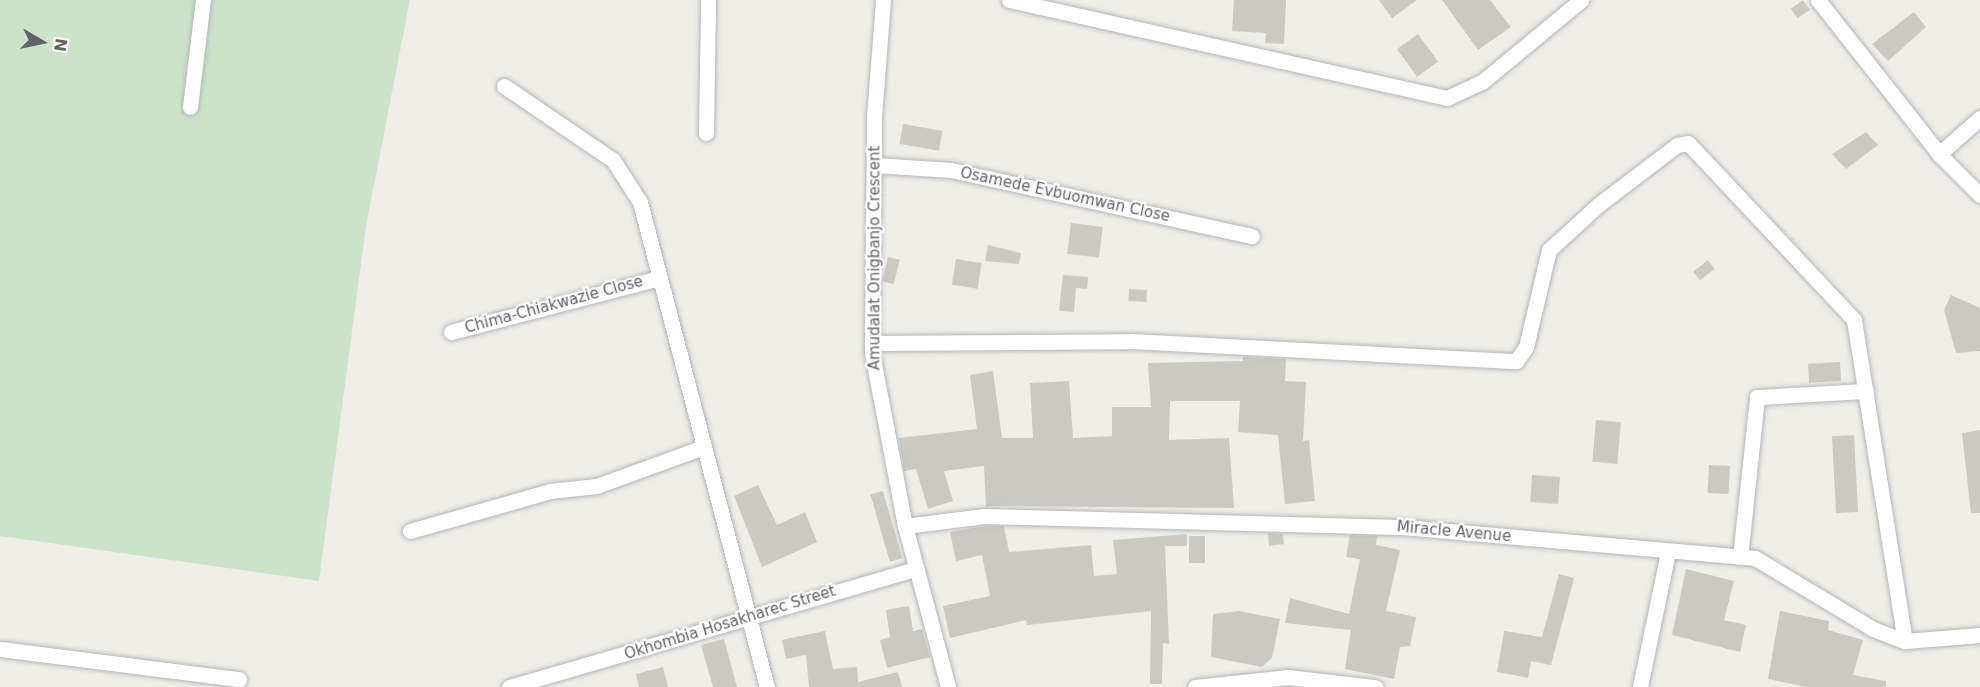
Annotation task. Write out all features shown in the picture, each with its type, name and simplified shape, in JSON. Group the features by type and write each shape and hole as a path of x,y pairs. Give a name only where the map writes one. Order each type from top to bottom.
{"street":[{"path":"190,107 203,0"},
{"path":"706,133 708,0"},
{"name":"Amudalat Onigbanjo Crescent","path":"883,0 875,165 873,343 877,393 905,526 948,687"},
{"path":"1009,0 1447,98 1482,82 1581,0"},
{"path":"1818,0 1939,154 1980,195"},
{"path":"504,86 613,160 626,176 640,202 656,279 701,448 752,618 767,687"},
{"path":"1939,154 1980,118"},
{"path":"873,343 1131,341 1516,361 1526,347 1549,250 1598,205 1677,146 1688,143 1849,311 1866,391 1905,641"},
{"name":"Osamede Evbuomwan Close","path":"875,165 951,170 1252,236"},
{"name":"Chima-Chiakwazie Close","path":"451,332 656,279"},
{"path":"1740,557 1757,397 1866,391"},
{"path":"410,531 550,490 597,486 701,448"},
{"name":"Miracle Avenue","path":"905,526 984,516 1402,527 1740,557 1767,561 1873,628 1905,641 1980,635"},
{"path":"1640,687 1668,552"},
{"name":"Okhombia Hosakharec Street","path":"509,687 916,569"},
{"path":"0,649 239,679"},
{"path":"1195,687 1288,677 1375,687"}],"green space":[{"path":"0,0 410,0 366,226 319,581 0,536"}],"building":[{"path":"1234,0 1286,0 1284,44 1265,43 1266,33 1232,31"},
{"path":"1379,0 1417,0 1392,18"},
{"path":"1442,0 1490,0 1511,27 1478,50"},
{"path":"1803,0 1810,10 1798,18 1791,9"},
{"path":"1914,12 1926,27 1888,61 1872,44"},
{"path":"1418,34 1438,62 1417,77 1397,49"},
{"path":"903,124 942,131 939,151 900,144"},
{"path":"1866,132 1878,145 1846,169 1832,154"},
{"path":"1071,223 1103,227 1099,258 1067,254"},
{"path":"988,245 1021,253 1019,264 985,261"},
{"path":"888,257 900,260 894,284 882,281"},
{"path":"956,259 982,263 978,289 952,285"},
{"path":"1708,260 1715,269 1700,280 1693,272"},
{"path":"1063,275 1088,277 1087,289 1076,288 1074,312 1059,311"},
{"path":"1129,289 1147,290 1146,302 1128,301"},
{"path":"1951,295 1980,308 1980,351 1956,353 1944,310"},
{"path":"1243,357 1286,359 1285,381 1306,382 1303,441 1309,440 1315,501 1285,504 1278,435 1238,432 1240,401 1170,401 1169,440 1229,438 1234,508 986,506 984,466 944,471 953,501 928,509 916,469 904,471 899,438 977,429 970,375 993,371 1002,438 1033,438 1030,383 1069,381 1073,438 1112,436 1112,407 1151,407 1148,363 1243,361"},
{"path":"1840,362 1841,381 1809,383 1808,364"},
{"path":"1596,420 1621,422 1617,464 1592,462"},
{"path":"1980,430 1980,513 1971,513 1962,433"},
{"path":"1854,435 1858,512 1836,513 1832,436"},
{"path":"1709,465 1730,466 1729,494 1708,493"},
{"path":"1532,475 1560,477 1558,504 1530,502"},
{"path":"758,485 777,525 805,512 817,542 762,567 734,496"},
{"path":"883,491 902,558 890,562 871,495"},
{"path":"984,526 1004,526 1009,552 1091,545 1094,576 1117,574 1113,540 1187,534 1187,546 1165,546 1169,644 1163,643 1162,684 1150,684 1151,611 1027,625 1026,620 950,638 943,606 990,596 982,555 956,561 950,532"},
{"path":"1268,533 1283,534 1284,544 1269,546"},
{"path":"1350,535 1377,536 1376,545 1400,550 1386,611 1416,617 1410,646 1400,647 1394,679 1345,669 1351,630 1285,623 1290,598 1349,614 1360,559 1346,557"},
{"path":"1189,536 1205,536 1205,563 1189,563"},
{"path":"1686,569 1734,581 1724,620 1746,625 1740,652 1672,635"},
{"path":"1559,574 1574,578 1551,665 1531,661 1528,678 1497,672 1504,631 1542,637"},
{"path":"909,606 913,631 922,629 930,657 887,668 880,640 890,637 886,610"},
{"path":"1239,611 1280,619 1272,658 1262,667 1211,657 1213,614"},
{"path":"1780,611 1829,621 1828,630 1863,640 1853,675 1886,681 1886,687 1807,687 1768,679"},
{"path":"825,631 833,669 857,667 858,682 898,672 902,687 809,687 806,655 786,659 782,640"},
{"path":"724,639 737,687 713,687 701,645"},
{"path":"663,667 668,687 639,687 636,674"}]}
